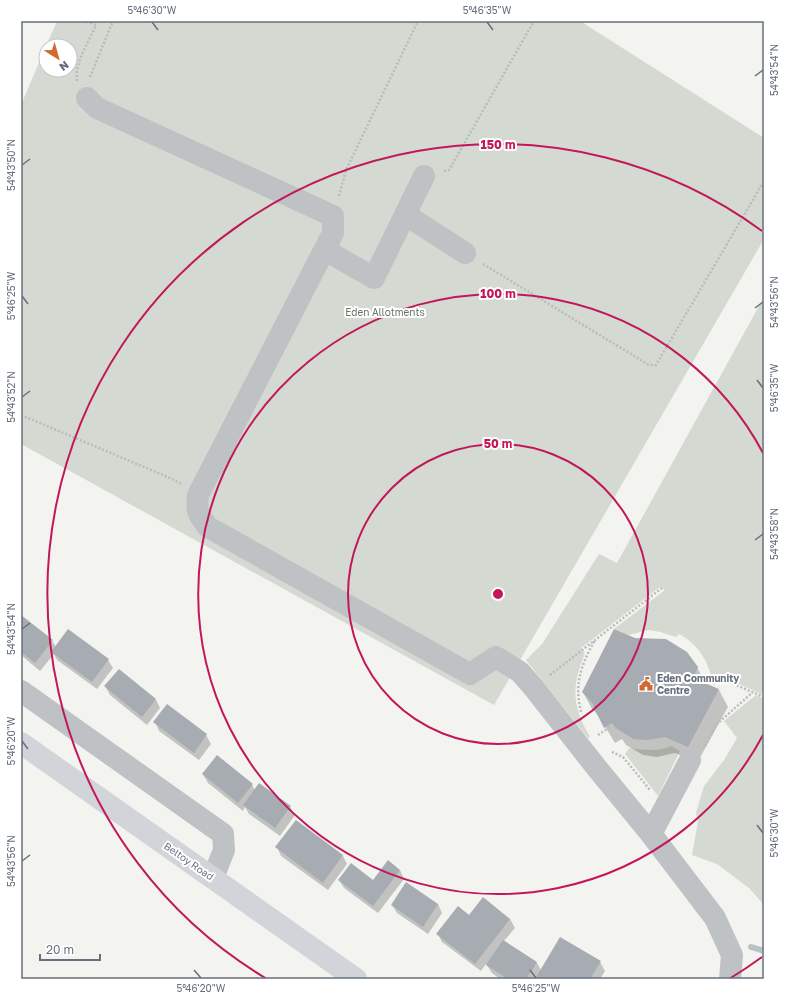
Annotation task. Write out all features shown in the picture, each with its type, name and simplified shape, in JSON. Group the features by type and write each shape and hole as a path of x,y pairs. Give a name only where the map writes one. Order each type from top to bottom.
{"main road":[{"name":"Beltoy Road","path":"21,743 356,979"}],"street":[{"path":"87,98 97,108 333,216 334,233 198,495 197,505 199,515 208,527 470,674 496,657 520,672 651,834 715,918 732,955 730,979"},
{"path":"325,250 374,278 424,176"},
{"path":"406,215 465,253"},
{"path":"21,691 223,834 224,850 213,878"},
{"path":"651,834 690,760"}],"path":[{"path":"85,21 96,26 79,63 76,77 78,86 87,98"},
{"path":"87,98 86,86 113,21"},
{"path":"333,216 346,170 418,21"},
{"path":"424,176 449,170 534,21"},
{"path":"465,253 649,365 656,365 764,182"},
{"path":"21,415 170,478 198,495"},
{"path":"534,688 662,588"},
{"path":"582,715 578,689 579,676 586,656 595,640"},
{"path":"722,679 764,697"},
{"path":"690,760 703,750 717,724 753,692"},
{"path":"595,737 610,727"},
{"path":"610,750 623,758 654,796"}],"green space":[{"name":"Eden Allotments","path":"57,21 580,21 764,138 764,239 494,705 21,444 21,105 38,65 38,78 78,78 78,38 50,38"},
{"path":"764,297 764,695 721,676 714,685 712,684 709,669 702,655 692,643 679,634 676,637 649,630 628,635 614,629 665,590 660,587 581,648 585,653 577,676 576,696 580,716 590,737 588,738 526,660 542,644 599,554 617,563"},
{"path":"756,695 764,699 764,905 749,888 717,864 692,855 698,821 696,813 704,786 724,760 737,738 724,721"},
{"path":"671,746 680,751 658,796 625,754 629,748 656,750"}],"building":[{"path":"21,615 53,640 35,663 21,652"},
{"path":"68,629 109,659 92,682 51,652"},
{"name":"Eden Community Centre","path":"614,629 635,638 666,639 687,652 698,667 693,678 719,689 688,747 665,737 647,740 633,739 616,728 612,723 604,728 593,704 582,692"},
{"path":"119,669 156,699 142,717 104,686"},
{"path":"167,704 207,734 194,753 153,722"},
{"path":"217,755 253,784 238,803 202,774"},
{"path":"259,783 291,806 275,828 243,805"},
{"path":"296,820 343,855 323,883 275,847"},
{"path":"388,860 400,870 373,906 338,880 351,863 373,880"},
{"path":"406,882 438,904 423,927 391,905"},
{"path":"483,897 510,919 475,964 436,934 458,906 469,915"},
{"path":"560,937 601,961 590,979 535,979"},
{"path":"503,940 537,962 526,979 508,979 486,965"}],"waterway":[{"path":"751,947 764,951"}],"place":[{"name":"Eden Community Centre","path":"646,684"}]}
